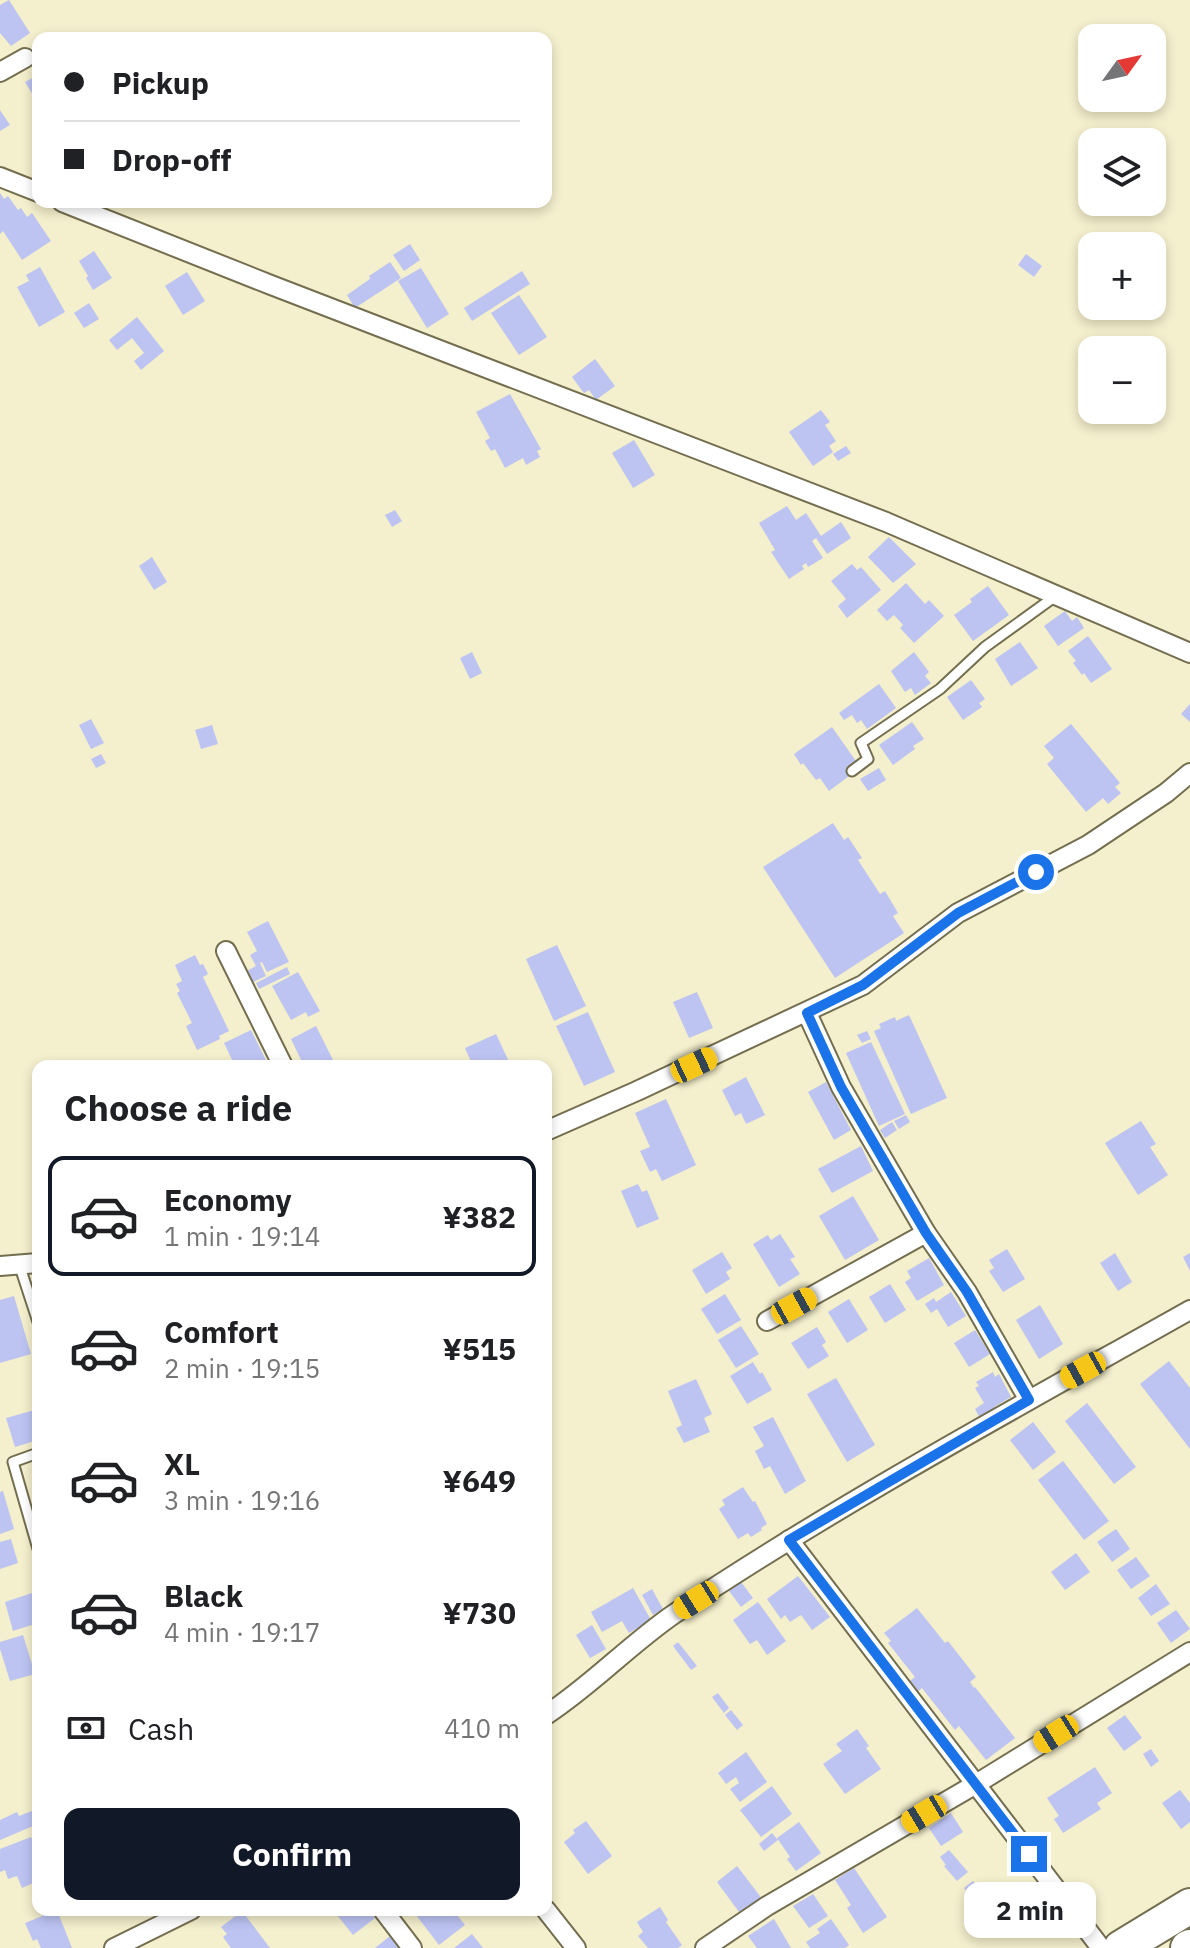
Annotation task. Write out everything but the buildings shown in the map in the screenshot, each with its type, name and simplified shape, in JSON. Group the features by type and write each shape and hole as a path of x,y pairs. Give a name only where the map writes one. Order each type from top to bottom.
{"highway":[{"path":"1121,1948 1190,1906"}],"street":[{"path":"0,72 25,58"},
{"path":"0,177 32,190"},
{"path":"77,208 886,522 1190,653"},
{"path":"552,1128 863,985 958,913 1088,845 1156,801 1190,773"},
{"path":"226,951 280,1060"},
{"path":"807,1013 841,1087 926,1233 967,1292 1029,1400"},
{"path":"767,1321 926,1233"},
{"path":"0,1266 29,1264"},
{"path":"552,1711 672,1615 789,1540 1190,1310"},
{"path":"789,1540 1101,1948"},
{"path":"706,1948 767,1906 976,1784 1190,1652"},
{"path":"114,1948 179,1916"},
{"path":"388,1916 412,1948"},
{"path":"551,1916 576,1948"}],"lane":[{"path":"852,771 868,759 861,743 940,689 985,647 1057,595"},
{"path":"32,1455 13,1462 32,1528"}],"route":[{"path":"1029,1854 789,1540 1029,1400 967,1292 926,1233 841,1087 807,1013 863,985 958,913 1036,872"}]}
